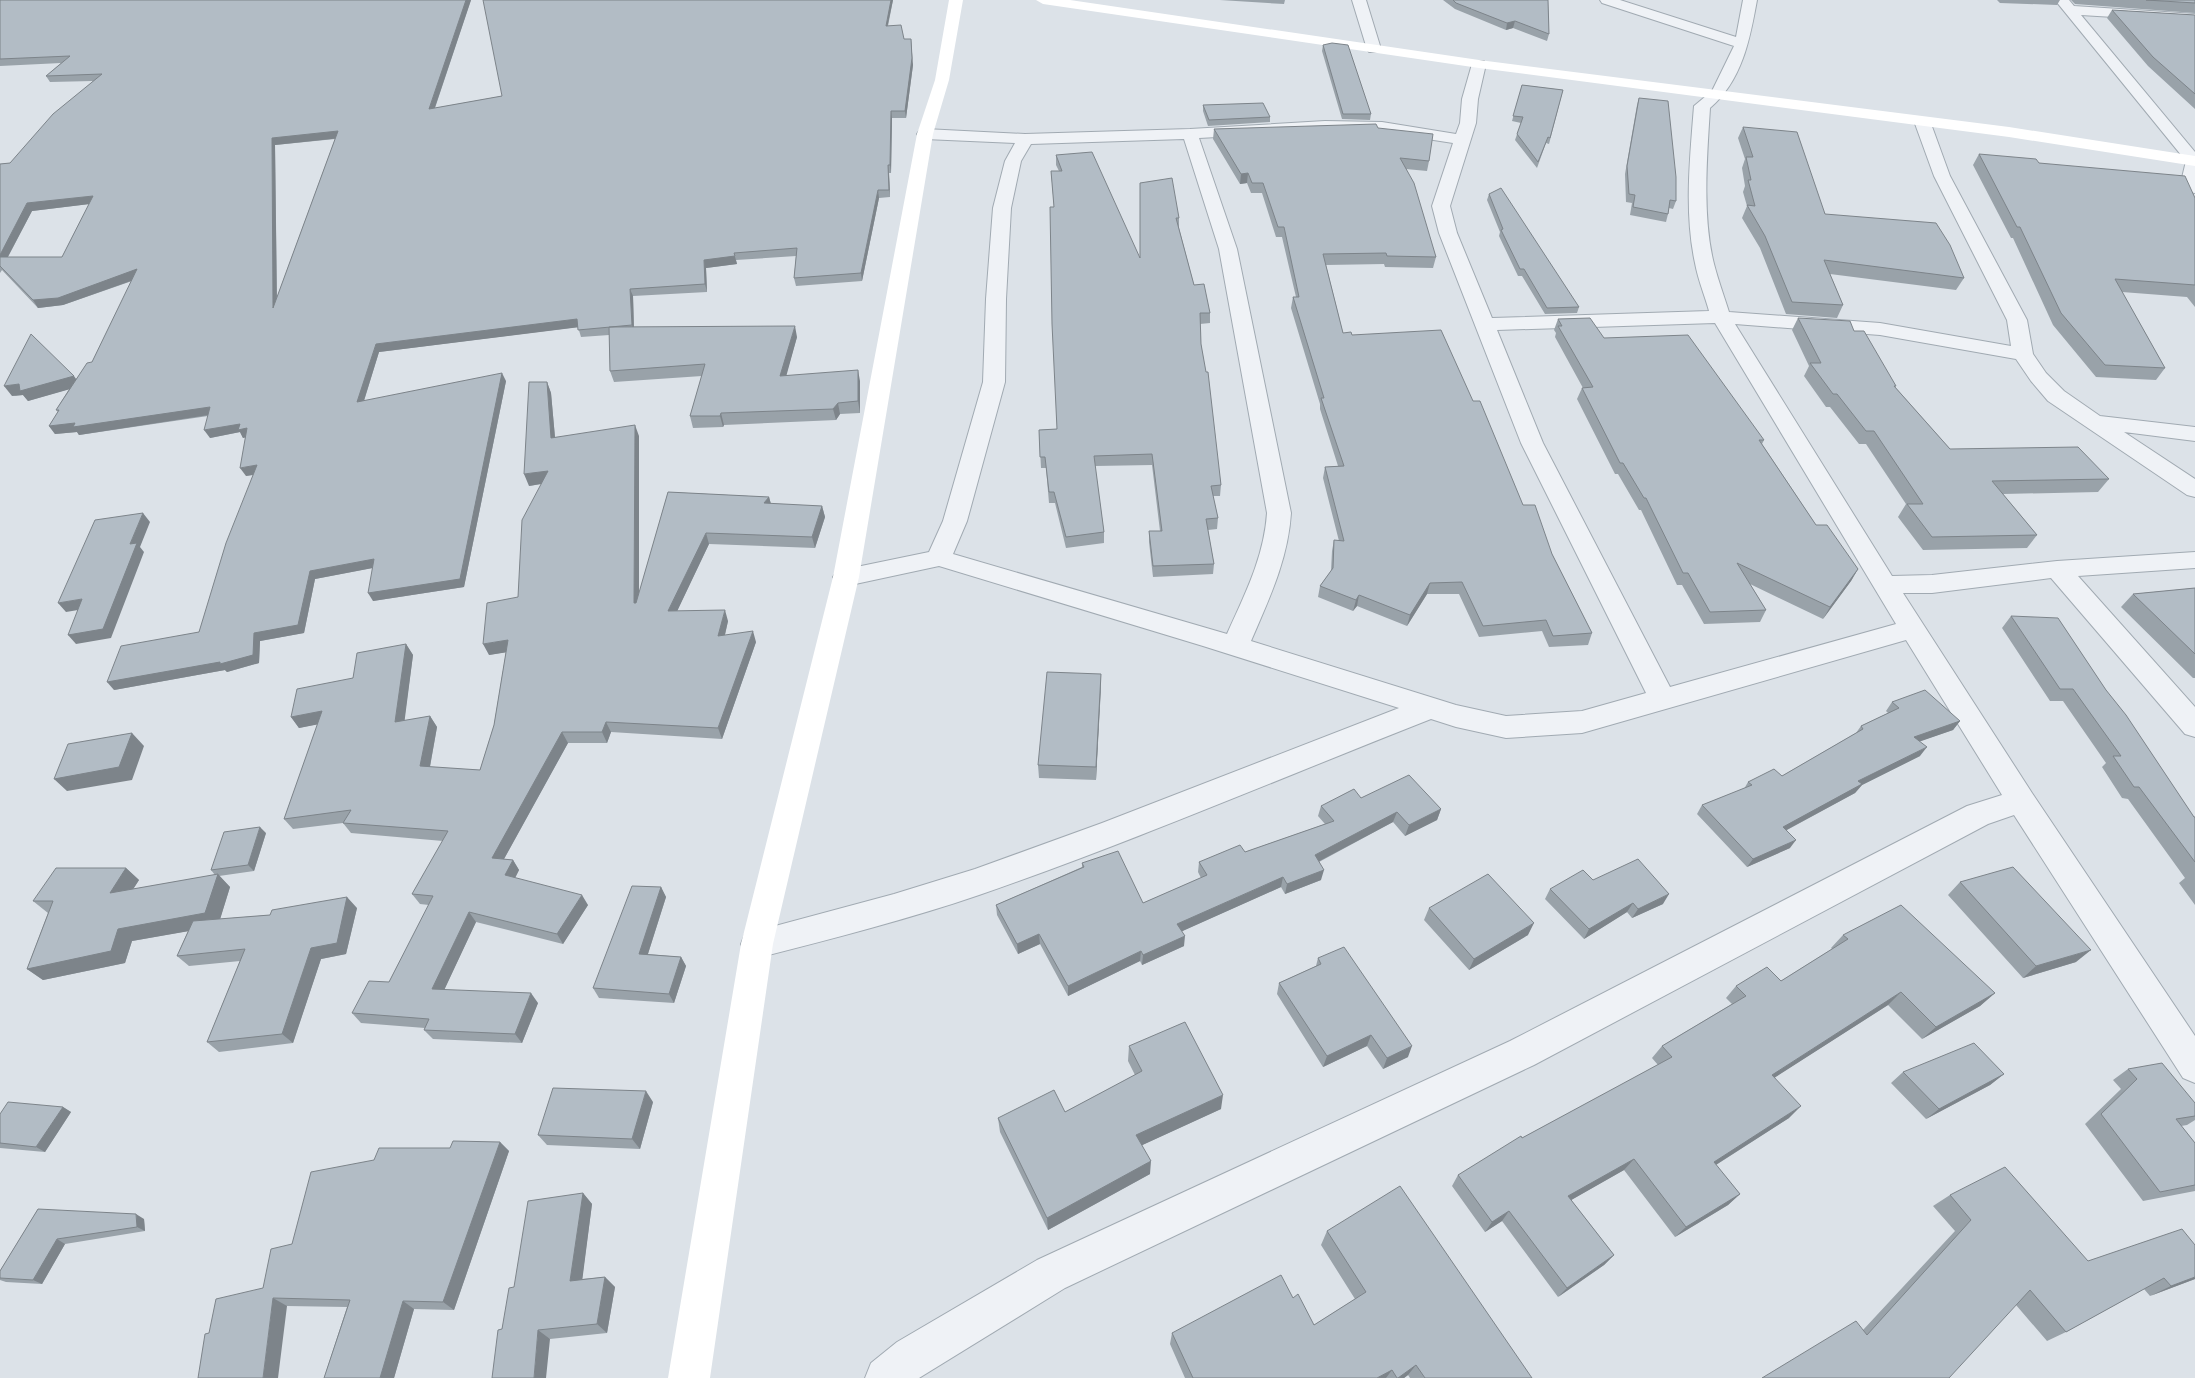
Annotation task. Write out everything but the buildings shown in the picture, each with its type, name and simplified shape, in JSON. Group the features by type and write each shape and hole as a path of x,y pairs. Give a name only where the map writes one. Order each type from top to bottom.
{"street":[{"path":"689,1378 757,944 846,577 925,134 942,80 956,0"},
{"path":"1043,0 1479,64 1922,120 2195,161"},
{"path":"1359,0 1374,49"},
{"path":"1607,0 1742,44"},
{"path":"1750,0 1742,44 1718,93 1702,106 1698,161 1698,219 1704,263 1721,317 1885,585 2021,801 2195,1066"},
{"path":"2066,5 2195,18"},
{"path":"2066,5 2195,161"},
{"path":"1479,64 1470,99 1468,123 1441,206 1448,233 1532,443 1663,699"},
{"path":"1922,120 1942,176 2017,320 2024,354 2038,377 2056,396 2195,490"},
{"path":"925,134 1025,139 1190,134 1325,126 1382,127 1462,140"},
{"path":"1190,134 1228,249 1279,513 1279,529 1274,555 1235,647"},
{"path":"939,558 955,521 994,382 996,299 1002,208 1013,161 1025,139"},
{"path":"2195,161 2190,182 2195,188"},
{"path":"1484,324 1721,317 1880,329 2024,354"},
{"path":"2093,422 2195,434"},
{"path":"846,577 939,558 1456,716 1506,726 1542,726 1582,722 1913,629"},
{"path":"1885,585 1932,584 2057,569 2195,560"},
{"path":"2057,569 2195,726"},
{"path":"757,944 894,908 978,882 1113,832 1430,707"},
{"path":"886,1378 912,1357 1051,1274 1522,1054 1978,815 2021,801"}]}
